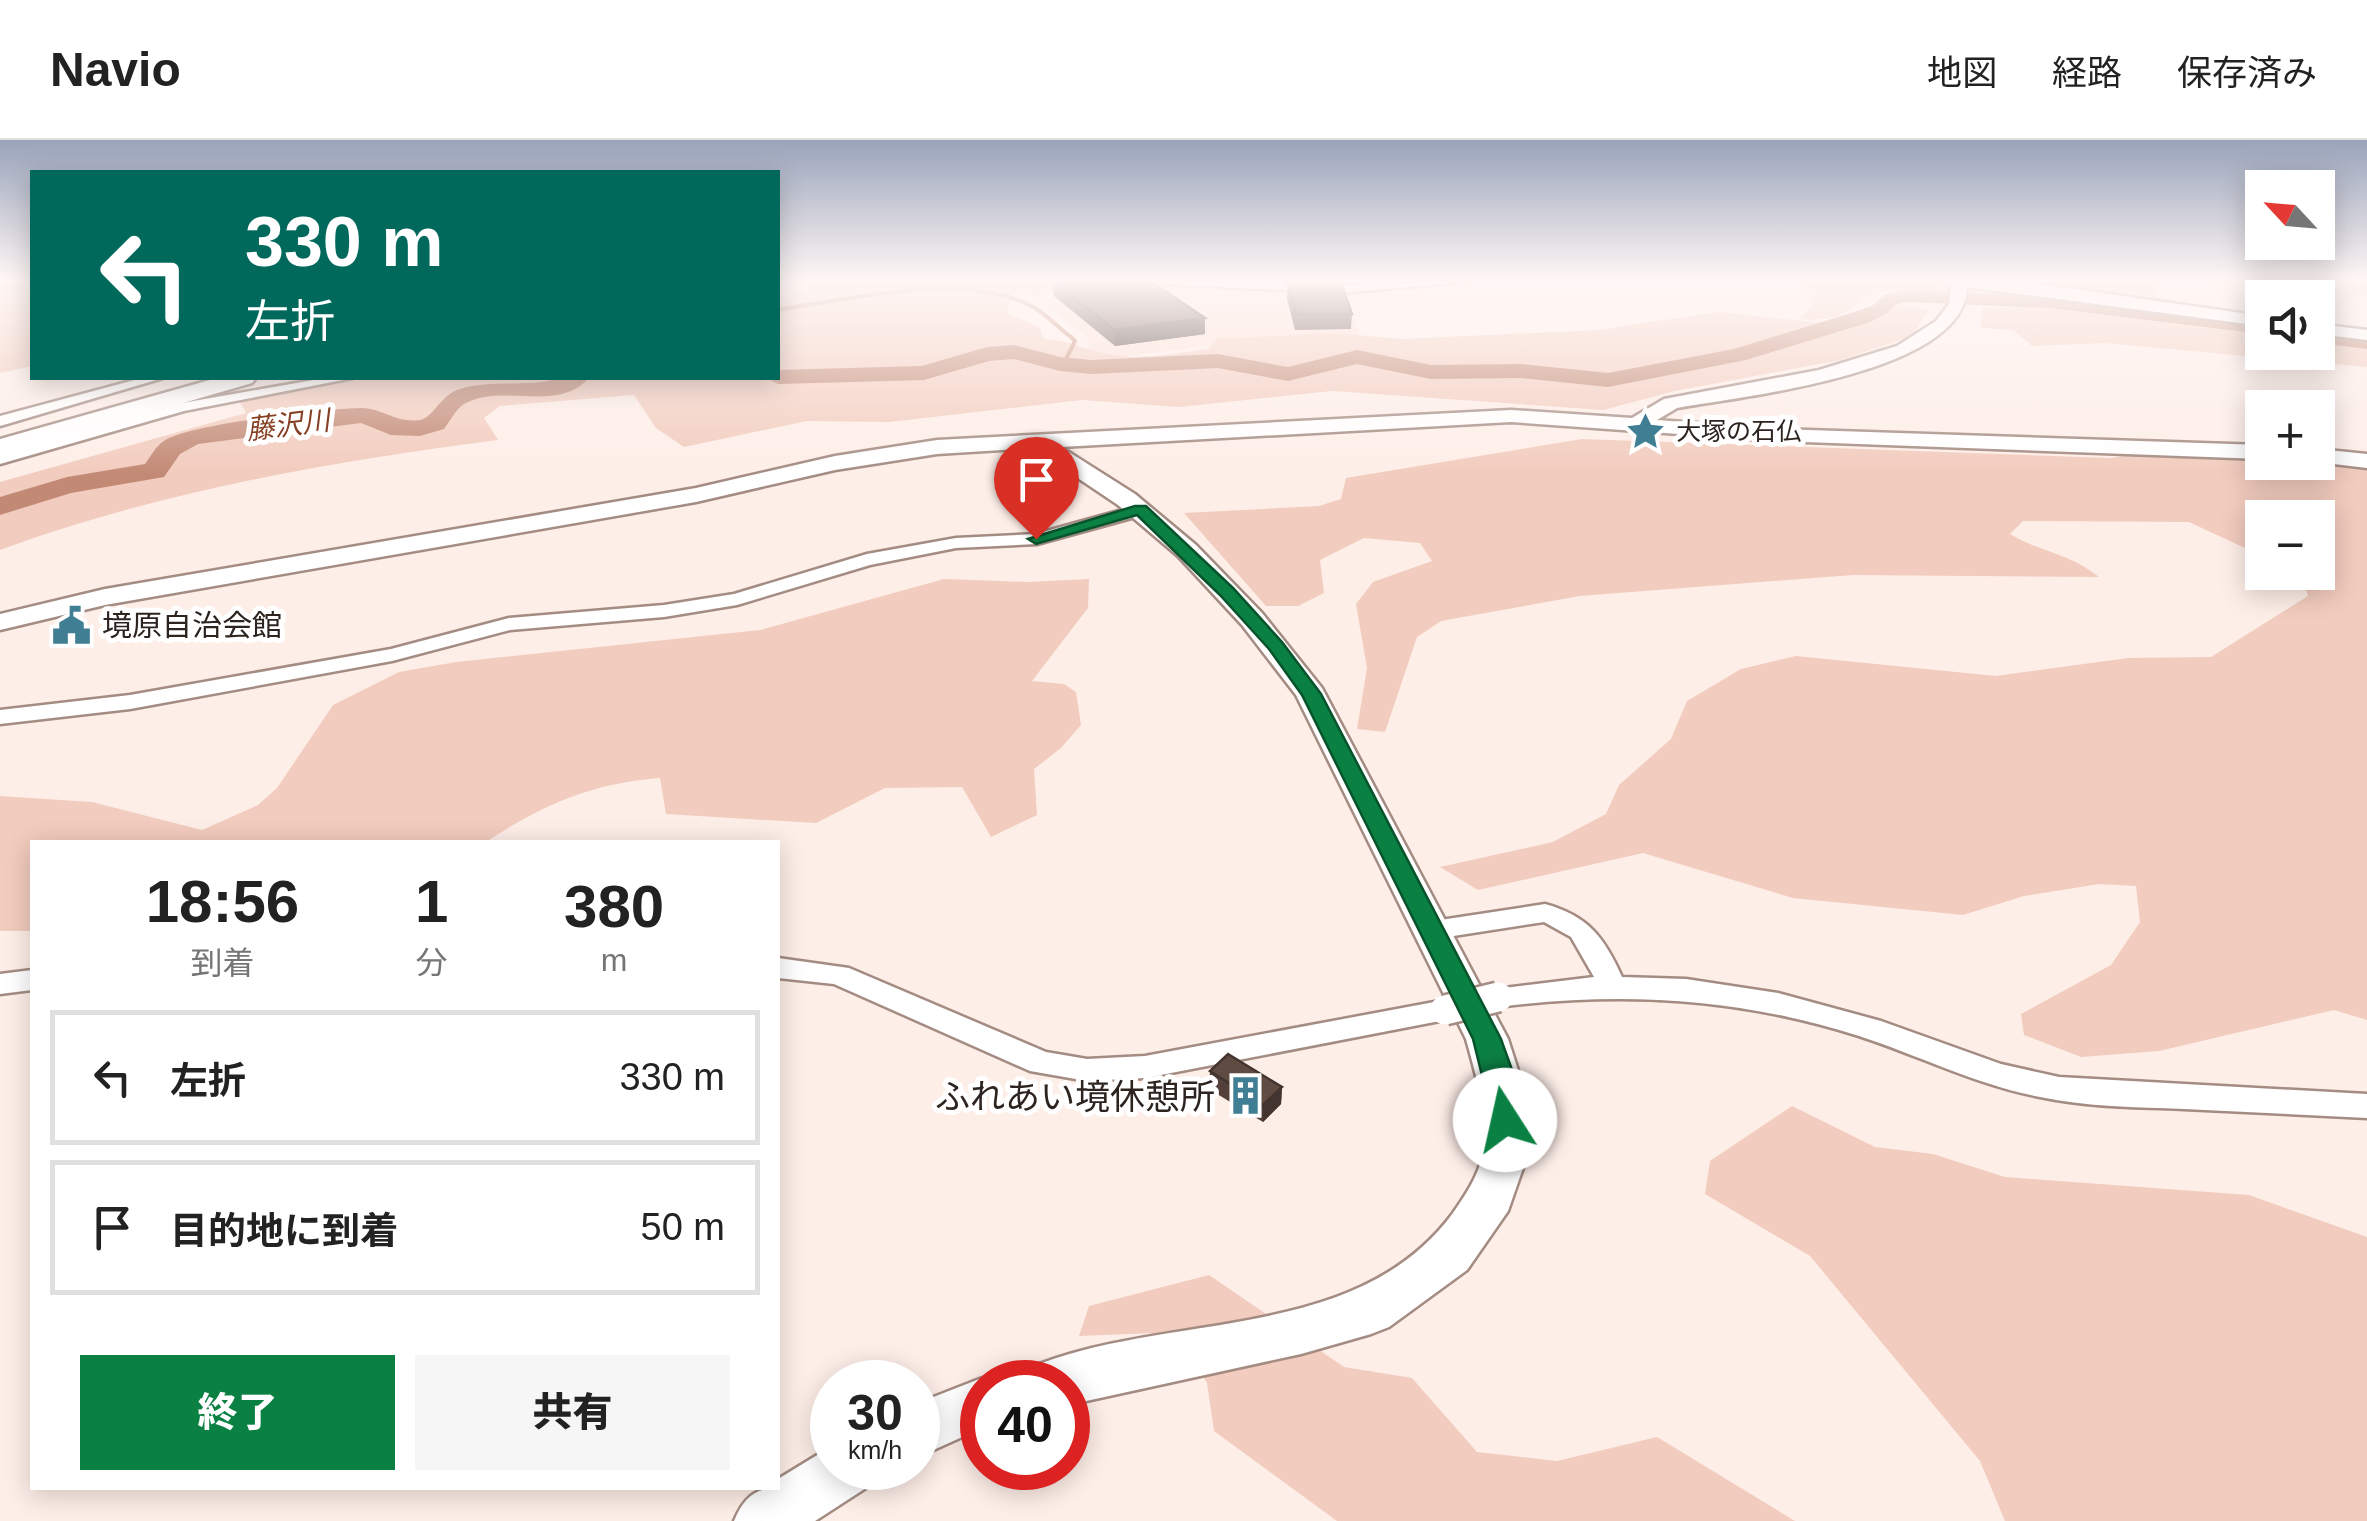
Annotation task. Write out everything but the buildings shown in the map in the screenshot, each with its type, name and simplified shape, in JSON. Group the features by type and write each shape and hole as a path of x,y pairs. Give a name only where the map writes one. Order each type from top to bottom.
{"highway":[{"path":"0,435 192,380"},
{"path":"0,448 236,380"}],"street":[{"path":"1640,422 1671,403 1864,365 1911,345"},
{"path":"0,421 149,380"},
{"path":"0,459 182,407 335,380"},
{"path":"0,622 105,596 696,495 875,456 1036,441 1450,417 1640,422 1777,435 2245,451"},
{"path":"1036,441 1140,510 1226,591 1276,646 1311,694 1487,1039 1504,1092 1507,1148 1491,1197 1450,1256 1371,1311 1300,1331 1090,1375"},
{"path":"2335,458 2367,461"},
{"path":"0,717 130,702 375,658 509,624 664,611 737,599 898,553 956,544 1036,539 1140,510"},
{"path":"1434,930 1545,913 1562,917 1580,926 1611,984"},
{"path":"780,968 839,975 1041,1063 1088,1070 1145,1067 1498,997 1564,986 1611,984 1730,992 1871,1029 1946,1060 2021,1082 2092,1093 2367,1106"},
{"path":"0,984 30,980"},
{"path":"764,1521 812,1490"}],"shaded area":[{"path":"0,345 30,345 30,366 0,373"},
{"path":"780,345 1078,345 1137,357 1208,349 1211,345 1884,345 1840,360 1675,391 1603,410 1332,391 1179,407 1082,400 889,422 807,421 684,447 656,428 634,395 500,406 484,418 498,440 246,481 122,511 0,550 0,482 246,413 239,400 357,380 780,380"},
{"path":"1089,345 1208,345 1113,358 1085,352"},
{"path":"2131,345 2245,345 2245,356"},
{"path":"2335,345 2367,348 2367,367 2335,364"},
{"path":"1582,439 2111,458 2137,454 2245,457 2245,480 2335,480 2335,461 2367,465 2367,1020 2334,1010 2159,1051 2081,1057 2024,1035 2021,1014 2111,965 2140,922 2136,886 2099,884 2024,896 1963,915 1793,898 1643,853 1478,890 1440,867 1553,842 1606,814 1619,785 1671,739 1687,701 1741,669 1796,656 1996,676 2128,658 2211,657 2308,596 2306,590 2335,590 2335,500 2245,500 2245,548 2189,522 2023,521 2010,534 2076,562 2099,577 1853,575 1580,596 1441,621 1417,637 1385,732 1357,729 1367,668 1356,604 1373,582 1432,561 1420,543 1364,538 1320,560 1324,593 1298,606 1266,606 1184,513 1319,506 1341,499 1346,478"},
{"path":"944,579 1089,579 1088,608 1032,681 1064,684 1076,692 1081,725 1061,748 1034,769 1037,815 991,837 962,787 885,788 816,823 666,814 660,778 612,785 569,798 489,840 30,840 30,931 0,931 0,796 92,802 202,830 258,805 277,788 333,705 399,672 456,662 760,630"},
{"path":"1792,1106 1875,1147 1933,1154 2005,1177 2249,1195 2367,1237 2367,1521 2005,1521 1980,1461 1810,1256 1705,1194 1710,1161"},
{"path":"1209,1275 1344,1367 1412,1378 1477,1452 1557,1461 1657,1437 1795,1521 1337,1521 1214,1431 1207,1383 1178,1332 1079,1336 1089,1306"}],"waterway":[{"path":"1070,365 1067,357 1073,345"},
{"name":"藤沢川","path":"780,377 924,373 987,354 1014,352 1060,364 1092,367 1218,361 1288,374 1357,357 1431,372 1521,371 1608,380 1769,345"},
{"name":"藤沢川","path":"0,506 67,485 154,471 170,448 192,437 364,415 391,427 420,428 435,424 452,400 469,394 501,388 550,390 572,380"}],"place":[{"name":"大塚の石仏","path":"1646,431"},
{"name":"境原自治会館","path":"72,625"},
{"name":"ふれあい境休憩所","path":"1245,1096"}],"route":[{"path":"1036,539 1140,510 1226,591 1276,646 1311,694 1487,1039 1504,1092 1505,1120"}]}
